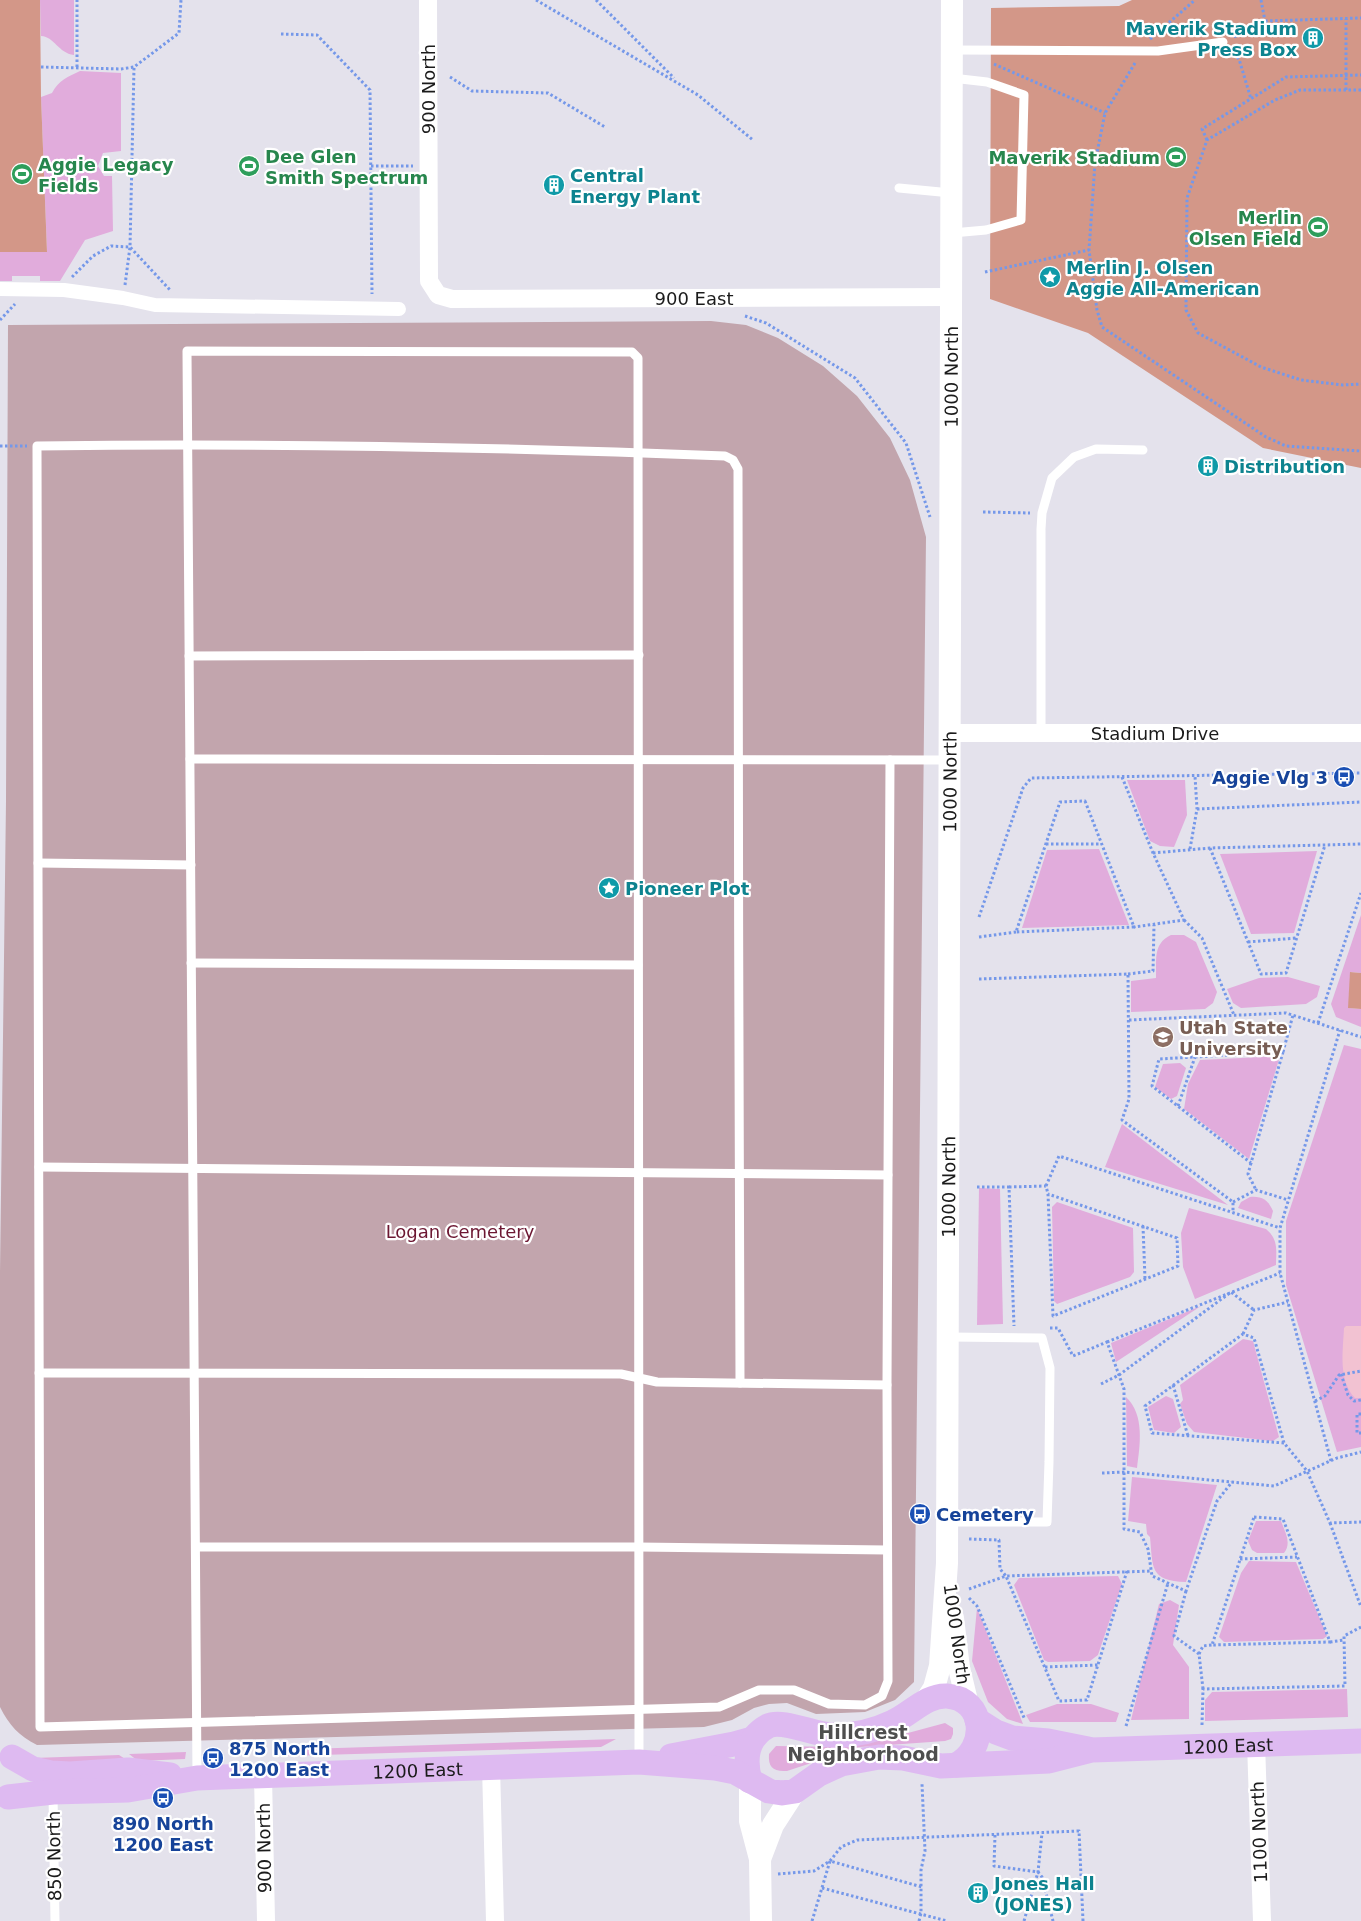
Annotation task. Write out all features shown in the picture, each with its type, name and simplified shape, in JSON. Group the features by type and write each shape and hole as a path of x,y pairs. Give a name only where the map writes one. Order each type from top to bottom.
{"main road":[{"name":"1200 East","path":"639,1762 752,1740 769,1725 781,1724 816,1734 850,1735 893,1722 909,1714 925,1702 937,1697 947,1696 957,1698 996,1732 1012,1738 1048,1741 1092,1750"},
{"path":"956,1765 972,1754 976,1745 979,1732 973,1712"},
{"path":"750,1781 746,1768 747,1750 752,1740"},
{"name":"1200 East","path":"4,1801 53,1792 128,1790 197,1778 639,1762 715,1768 735,1772 769,1791 782,1793 795,1792 819,1774 831,1768 867,1758 890,1757 941,1766 1049,1761 1092,1750 1256,1743 1361,1741"},
{"name":"1200 East","path":"6,1751 33,1769 51,1773 70,1774 128,1770 197,1778"},
{"path":"4,1801 14,1788 16,1778 16,1767 6,1751"}],"street":[{"name":"900 North","path":"428,0 429,281 438,295"},
{"name":"1000 North","path":"925,1702 934,1688 940,1666 947,1563 952,0"},
{"path":"0,289 64,290 123,298 154,305 399,309"},
{"name":"900 East","path":"438,295 452,299 951,298"},
{"name":"Stadium Drive","path":"949,733 1361,733"},
{"name":"1000 North","path":"947,1563 959,1668 973,1712"},
{"name":"1100 North","path":"1256,1743 1262,1921"},
{"path":"491,1766 495,1921"},
{"name":"900 North","path":"263,1776 266,1921"},
{"path":"750,1781 750,1821 768,1866"},
{"path":"760,1921 773,1825 795,1792"}],"lane":[{"path":"952,50 1158,51 1223,42"},
{"path":"951,233 986,230 1021,220 1024,95 987,82 952,78"},
{"path":"899,188 952,193"},
{"path":"197,1778 187,351 632,352 638,358 639,1762"},
{"path":"740,1383 738,1173 740,760 738,469 734,460 725,456 639,453 187,444 37,446 40,1727 719,1707 759,1690 794,1690 829,1704 865,1705 882,1696 888,1681 887,1385 890,760"},
{"path":"1041,733 1042,513 1052,478 1074,457 1096,449 1143,450"},
{"path":"189,656 639,655"},
{"path":"190,759 949,760"},
{"path":"38,863 190,865"},
{"path":"190,964 638,965"},
{"path":"39,1167 888,1175"},
{"path":"947,1337 1042,1338 1050,1368 1050,1462 1046,1522 947,1522"},
{"path":"39,1373 621,1374 657,1382 887,1385"},
{"path":"196,1547 638,1547 887,1550"},
{"name":"850 North","path":"53,1792 55,1921"}],"path":[{"path":"77,0 77,67"},
{"path":"41,67 121,69 134,67 179,32 181,0"},
{"path":"536,0 678,82 714,107 753,140"},
{"path":"596,0 678,82"},
{"path":"1195,0 1150,38 1105,112 1095,163 1089,250 1097,310 1102,327 1266,438 1286,446 1361,451"},
{"path":"1261,0 1265,20"},
{"path":"1251,99 1239,59 1223,42 1265,20 1361,18"},
{"path":"1346,19 1346,90"},
{"path":"281,34 316,35 370,90 372,310"},
{"path":"987,60 1105,112"},
{"path":"123,298 130,247 134,67"},
{"path":"1207,140 1202,129 1286,76 1361,75"},
{"path":"450,77 472,91 548,93 605,127"},
{"path":"1361,90 1300,90 1275,100 1207,140 1186,198 1186,310 1198,333 1261,367 1301,380 1343,385 1361,384"},
{"path":"371,166 417,166"},
{"path":"64,290 74,274 93,256 111,246 130,247 184,306"},
{"path":"985,272 1089,250"},
{"path":"743,315 766,324 855,378 906,443 930,517"},
{"path":"0,446 37,446"},
{"path":"983,512 1042,513"},
{"path":"979,918 1023,788 1031,778 1361,773"},
{"path":"1190,849 1198,809 1195,776"},
{"path":"1122,777 1184,920 1202,938 1234,1016"},
{"path":"1016,932 1060,802 1085,801 1134,927"},
{"path":"1198,809 1361,802"},
{"path":"1046,844 1102,844"},
{"path":"1154,853 1210,848 1361,844"},
{"path":"1210,848 1261,974 1286,973 1325,845"},
{"path":"1318,1023 1361,893"},
{"path":"979,937 1016,932 1134,927 1184,920"},
{"path":"979,979 1128,974 1153,971 1154,924"},
{"path":"1248,942 1296,938"},
{"path":"1128,974 1129,1099 1122,1120 1233,1202"},
{"path":"1129,1020 1286,1013 1361,1036"},
{"path":"1256,1190 1248,1174 1293,1015"},
{"path":"1331,1461 1280,1273 1280,1228 1340,1030"},
{"path":"1251,1163 1152,1086 1159,1059 1283,1052"},
{"path":"1178,1106 1195,1057"},
{"path":"1048,1194 1177,1238 1178,1266 1053,1316 1048,1194 1046,1186 1059,1156 1280,1228"},
{"path":"977,1187 1046,1186"},
{"path":"1010,1187 1014,1330"},
{"path":"1233,1202 1256,1190 1288,1200"},
{"path":"1233,1202 1233,1213"},
{"path":"1142,1226 1145,1278"},
{"path":"1049,1328 1058,1328 1073,1356 1280,1273"},
{"path":"1231,1292 1254,1310"},
{"path":"1101,1384 1119,1375 1231,1292"},
{"path":"1254,1310 1288,1302"},
{"path":"1254,1310 1243,1334 1145,1406 1152,1433 1284,1443"},
{"path":"1243,1334 1254,1338 1284,1443 1307,1472 1330,1523 1361,1607"},
{"path":"1106,1342 1124,1389 1124,1529 1140,1532 1148,1549 1152,1576 1186,1591"},
{"path":"1315,1401 1325,1396 1339,1375 1361,1371"},
{"path":"1341,1374 1348,1395 1354,1401 1361,1400"},
{"path":"1173,1385 1188,1436"},
{"path":"1361,1414 1357,1414 1357,1433 1361,1433"},
{"path":"1102,1473 1125,1472 1274,1486 1331,1461 1361,1452"},
{"path":"1199,1654 1174,1636 1186,1591 1217,1501 1232,1482"},
{"path":"1212,1645 1254,1518 1282,1519 1330,1642"},
{"path":"1330,1523 1361,1522"},
{"path":"969,1539 999,1540 1000,1569 1006,1576 1059,1701 1087,1700 1127,1571"},
{"path":"1240,1559 1297,1557"},
{"path":"969,1589 1006,1576 1151,1570"},
{"path":"1126,1726 1168,1583"},
{"path":"969,1598 977,1606 1028,1727"},
{"path":"1203,1689 1345,1686 1344,1636 1361,1627"},
{"path":"1202,1725 1203,1689 1199,1654 1203,1646 1344,1640"},
{"path":"1045,1667 1098,1665"},
{"path":"919,1921 921,1914 921,1870 925,1850 922,1784"},
{"path":"812,1921 830,1862 841,1847 857,1840 1079,1831 1083,1921"},
{"path":"1024,1921 1038,1872 1042,1833"},
{"path":"995,1835 994,1866 1038,1872 1042,1876 1053,1921"},
{"path":"768,1866 814,1871 830,1862 922,1887"},
{"path":"822,1888 947,1921"}],"shaded area":[{"name":"Aggie Legacy Fields","path":"0,0 40,0 41,97 47,252 0,252"},
{"path":"40,0 74,0 74,55 64,51 50,39 41,36"},
{"name":"Maverik Stadium","path":"1132,0 1361,0 1361,468 1263,448 1088,333 990,299 991,8 1119,6"},
{"path":"80,71 121,73 121,151 103,153 98,166 104,176 112,176 113,231 85,240 60,281 40,281 40,276 12,276 12,281 0,281 0,252 47,251 41,97 52,93 67,77"},
{"path":"1127,780 1185,780 1187,815 1174,847 1160,846 1150,841"},
{"path":"1099,849 1129,925 1022,928 1047,850"},
{"path":"1317,851 1294,933 1251,934 1220,854"},
{"path":"1361,915 1361,973 1351,972 1349,1008 1361,1009 1361,1027 1336,1017 1331,1004"},
{"path":"1171,935 1184,935 1196,942 1217,992 1213,1003 1205,1009 1131,1012 1131,981 1156,978 1158,948"},
{"path":"1350,972 1361,973 1361,1009 1348,1008"},
{"path":"1288,977 1320,986 1317,997 1306,1004 1241,1008 1233,1003 1227,989 1259,978"},
{"path":"1344,1045 1361,1049 1361,1326 1347,1326 1355,1398 1361,1398 1361,1447 1337,1452 1286,1285 1286,1221"},
{"path":"1280,1056 1249,1159 1184,1109 1188,1084 1200,1060"},
{"path":"1180,1063 1186,1068 1177,1096 1171,1099 1155,1087 1163,1064"},
{"path":"1122,1124 1228,1205 1105,1167"},
{"path":"979,1188 1000,1189 1003,1324 977,1325"},
{"path":"1250,1197 1258,1197 1267,1201 1273,1211 1271,1219 1238,1208 1241,1202"},
{"path":"1057,1202 1133,1228 1134,1272 1130,1277 1057,1304 1054,1301 1052,1207"},
{"path":"1189,1208 1266,1229 1275,1241 1276,1265 1195,1299 1183,1267 1181,1233"},
{"path":"1201,1306 1116,1362 1111,1343"},
{"path":"1346,1326 1361,1326 1361,1398 1355,1398 1350,1391 1344,1374 1343,1346 1344,1328"},
{"path":"1243,1339 1253,1341 1279,1437 1273,1441 1194,1432 1187,1424 1180,1404 1183,1400 1180,1385"},
{"path":"1166,1396 1173,1399 1181,1427 1174,1433 1154,1430 1148,1407"},
{"path":"1126,1397 1132,1404 1139,1421 1140,1440 1137,1468 1127,1466"},
{"path":"1132,1477 1217,1485 1186,1582 1165,1579 1159,1575 1153,1564 1150,1537 1147,1534 1146,1524 1128,1521"},
{"path":"1256,1521 1281,1521 1288,1541 1284,1553 1257,1553 1252,1550 1248,1541"},
{"path":"1249,1561 1296,1562 1327,1636 1323,1639 1224,1642 1219,1637 1241,1573"},
{"path":"1118,1576 1122,1584 1098,1655 1090,1661 1048,1662 1044,1660 1014,1585 1019,1578"},
{"path":"1170,1600 1179,1605 1173,1645 1189,1667 1189,1719 1131,1720 1159,1604"},
{"path":"977,1608 1023,1724 1007,1719 988,1702 972,1661"},
{"path":"1347,1689 1348,1717 1205,1721 1205,1700 1212,1692"},
{"path":"1057,1704 1091,1704 1119,1713 1116,1722 1030,1722 1026,1715"},
{"path":"945,1723 953,1728 953,1734 951,1739 945,1741 860,1747 787,1771 778,1771 772,1768 769,1762 769,1754 776,1746 840,1747 882,1740"},
{"path":"616,1739 601,1747 286,1756 275,1750"},
{"path":"186,1752 185,1759 138,1761 129,1754"},
{"path":"119,1755 130,1762 74,1766 33,1758"}],"green space":[{"name":"Logan Cemetery","path":"711,321 746,325 778,338 823,366 857,396 890,438 910,480 926,537 914,1682 895,1700 865,1712 816,1714 787,1703 769,1704 754,1708 732,1720 704,1727 37,1745 15,1729 0,1707 0,1273 6,801 8,325"}],"place":[{"name":"Maverik Stadium Press Box","path":"1313,38"},
{"name":"Maverik Stadium","path":"1176,157"},
{"name":"Dee Glen Smith Spectrum","path":"249,166"},
{"name":"Aggie Legacy Fields","path":"22,174"},
{"name":"Central Energy Plant","path":"554,185"},
{"name":"Merlin Olsen Field","path":"1318,227"},
{"name":"Merlin J. Olsen Aggie All-American","path":"1050,277"},
{"name":"Distribution","path":"1208,466"},
{"name":"Aggie Vlg 3","path":"1344,777"},
{"name":"Pioneer Plot","path":"609,888"},
{"name":"Utah State University","path":"1163,1037"},
{"name":"Cemetery","path":"920,1514"},
{"name":"875 North 1200 East","path":"213,1758"},
{"name":"890 North 1200 East","path":"163,1798"},
{"name":"Jones Hall (JONES)","path":"978,1893"}],"district":[{"name":"Hillcrest Neighborhood","path":"863,1743"}]}
